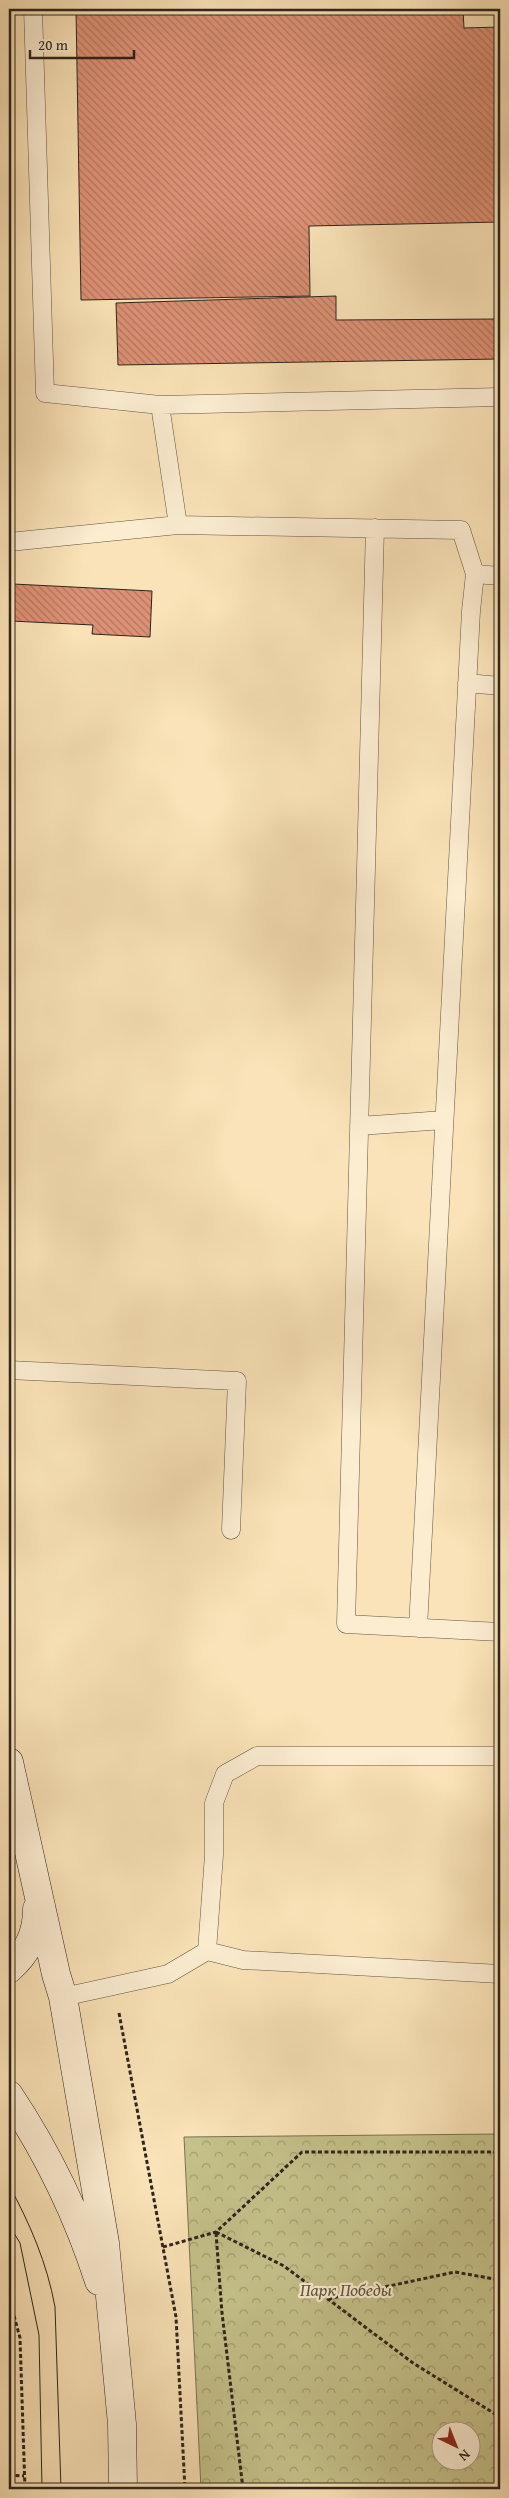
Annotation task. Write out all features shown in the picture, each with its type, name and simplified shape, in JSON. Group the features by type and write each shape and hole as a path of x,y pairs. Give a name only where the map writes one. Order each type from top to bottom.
{"street":[{"path":"9,1762 56,1974 63,1997 105,2242 122,2424 123,2489"},
{"path":"9,1969 22,1956 32,1940 37,1923 37,1890"},
{"path":"9,2095 30,2127 73,2213 94,2266 114,2330"}],"lane":[{"path":"33,9 46,393 160,405 500,397"},
{"path":"160,405 178,524"},
{"path":"9,542 178,524 461,530 475,574 467,683 418,1628"},
{"path":"375,528 346,1624 500,1632"},
{"path":"475,574 500,576"},
{"path":"467,683 500,686"},
{"path":"359,1126 444,1120"},
{"path":"9,1370 237,1381 231,1530"},
{"path":"208,1951 214,1854 214,1803 225,1774 257,1756 500,1756"},
{"path":"63,1997 168,1974 208,1951 244,1960 500,1974"}],"path":[{"path":"114,1985 176,2317 185,2489"},
{"path":"163,2247 216,2232 302,2152 500,2152"},
{"path":"216,2232 284,2266 413,2363 500,2417"},
{"path":"216,2232 222,2313 243,2489"},
{"path":"327,2299 455,2272 500,2280"},
{"path":"9,2298 20,2338 25,2489"},
{"path":"9,2475 24,2476"}],"green space":[{"name":"Парк Победы","path":"500,2134 500,2489 201,2489 184,2137"}],"building":[{"path":"76,9 463,9 464,28 500,27 500,222 309,226 310,296 81,300"},
{"path":"336,296 336,320 500,319 500,359 118,365 116,303"},
{"path":"13,584 152,591 150,637 92,634 93,625 11,621"}],"tram line":[{"path":"9,2185 37,2244 52,2291 55,2307 61,2489"},
{"path":"9,2225 20,2243 39,2335 42,2489"}]}
